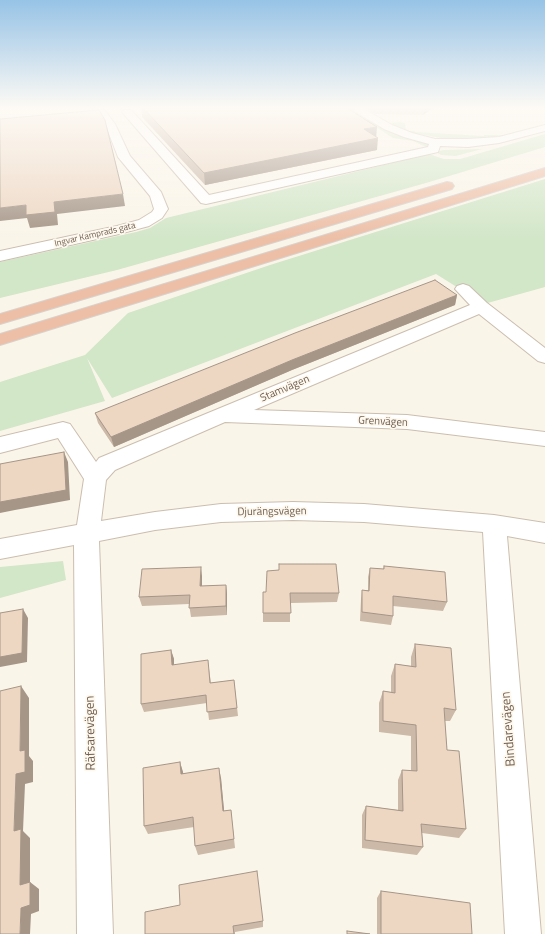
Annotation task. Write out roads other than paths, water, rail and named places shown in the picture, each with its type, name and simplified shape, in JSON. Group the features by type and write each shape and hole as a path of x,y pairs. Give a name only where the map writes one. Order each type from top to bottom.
{"highway":[{"path":"0,340 545,172"},
{"path":"0,319 460,182"},
{"path":"0,313 51,304"}],"street":[{"name":"Ingvar Kamprads gata","path":"0,256 119,230 144,223 157,215 161,209 156,196 124,157 122,152"},
{"path":"163,152 206,200 422,152"},
{"path":"463,289 481,307 545,356"},
{"name":"Stamvägen","path":"95,478 107,464 481,307"},
{"name":"Grenvägen","path":"221,416 407,422 545,439"},
{"path":"0,445 63,429 95,478 89,514 89,532"},
{"name":"Djurängsvägen","path":"0,549 89,532 221,512 293,511 364,513 494,524 545,533"},
{"name":"Bindarevägen","path":"494,524 523,934"},
{"name":"Räfsarevägen","path":"89,532 86,548 95,934"}]}
